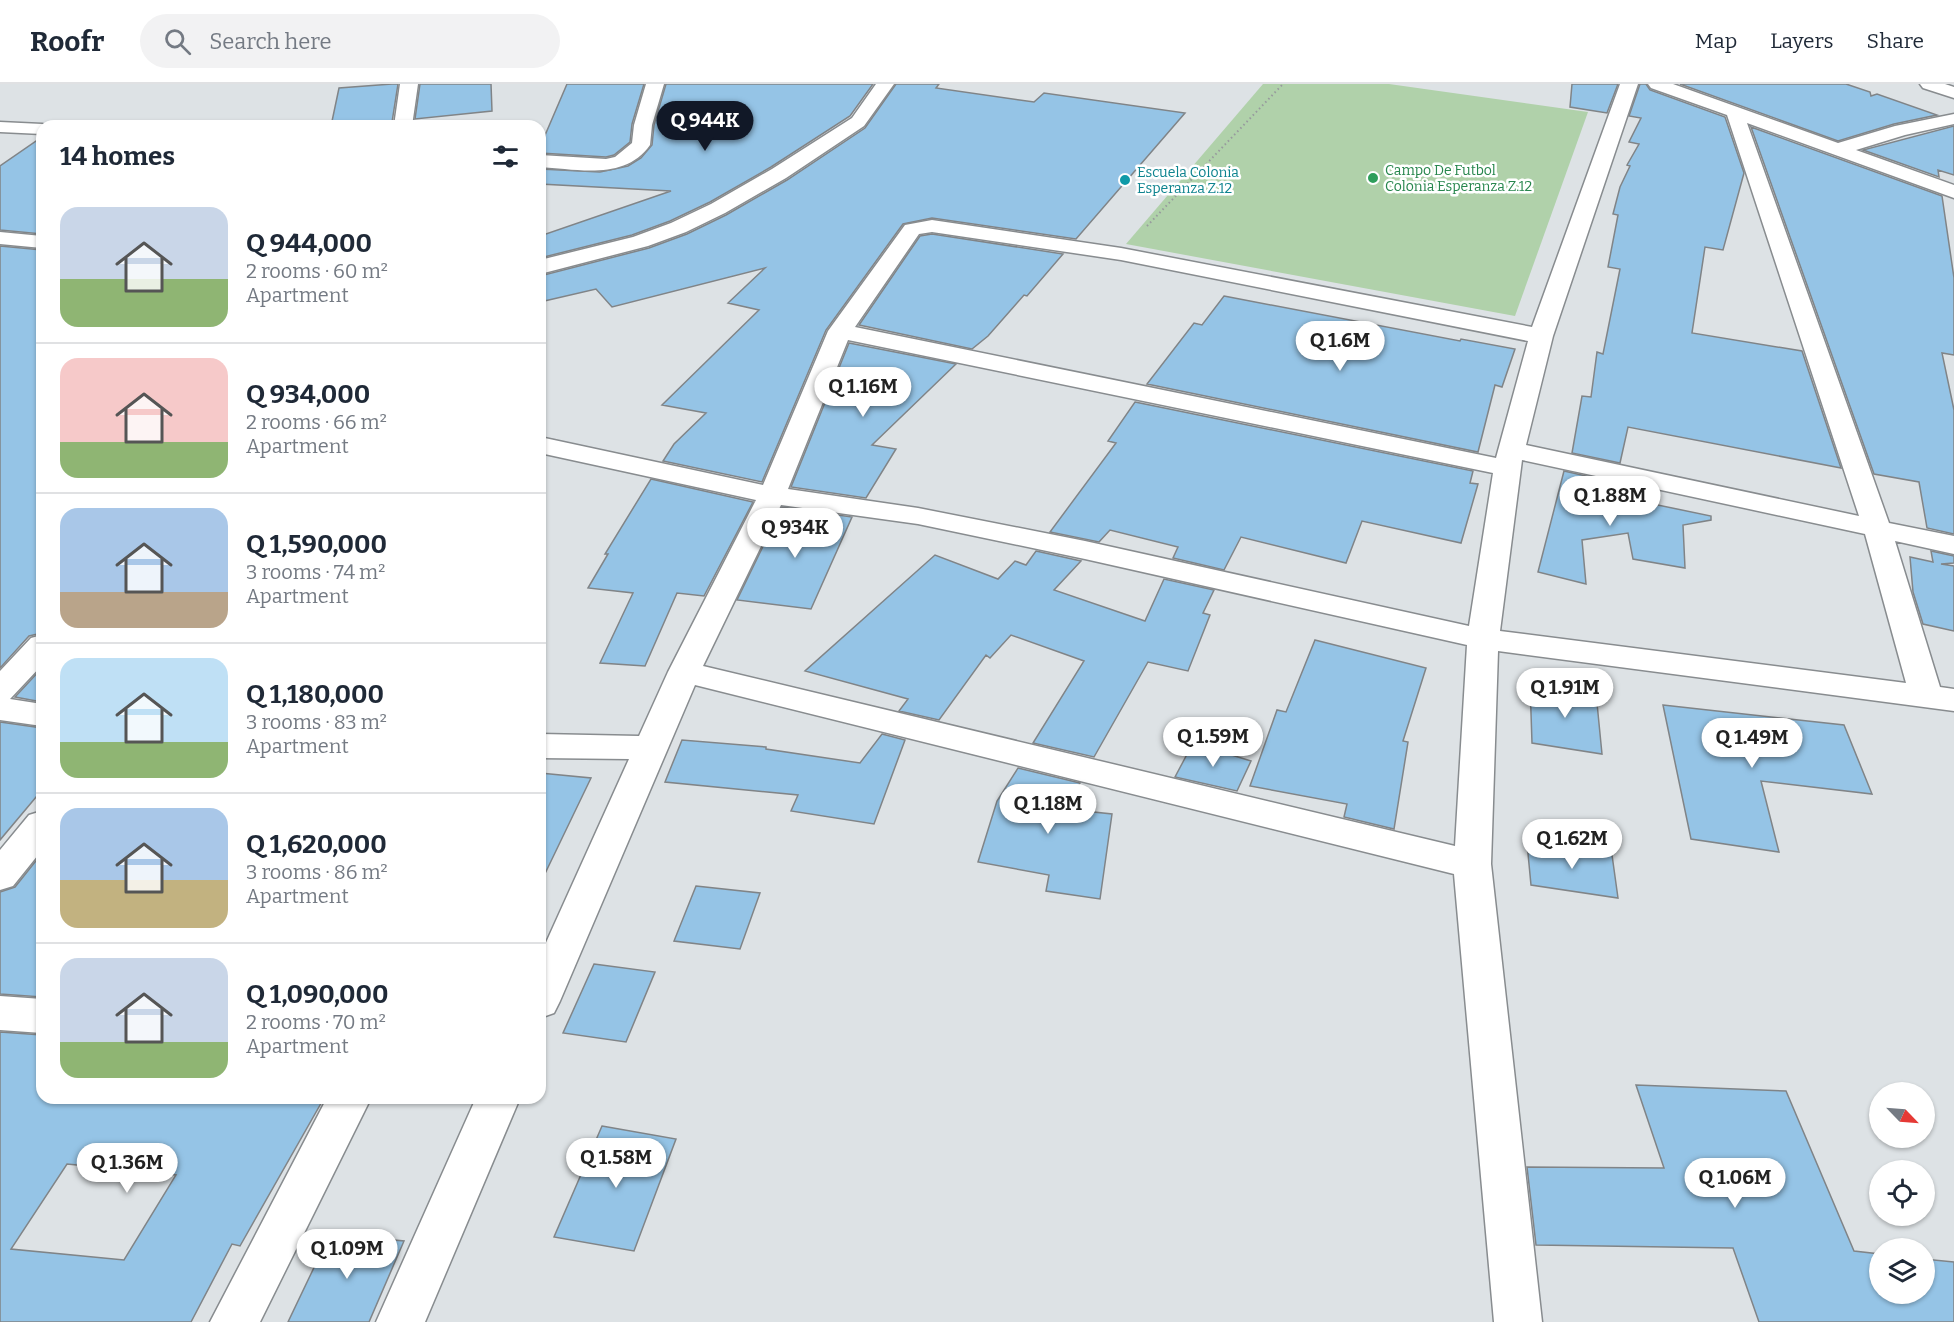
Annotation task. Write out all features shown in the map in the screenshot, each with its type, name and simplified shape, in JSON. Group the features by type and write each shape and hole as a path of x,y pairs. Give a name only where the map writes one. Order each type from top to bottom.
{"street":[{"path":"404,120 409,84"},
{"path":"546,161 606,165 622,161 641,145 643,125 655,84"},
{"path":"546,265 629,244 696,219 742,195 858,122 885,84"},
{"path":"1518,1322 1472,864 1483,639 1509,459 1541,336 1629,84"},
{"path":"1657,84 1954,192"},
{"path":"1929,84 1954,93"},
{"path":"1682,94 1715,86"},
{"path":"546,446 772,495 918,516 1483,639 1940,698 1877,528 1735,114"},
{"path":"1836,150 1901,130 1954,118"},
{"path":"0,126 36,129"},
{"path":"546,987 684,672 772,495 840,331 912,229 923,226 1121,254 1541,336"},
{"path":"0,248 10,239 36,241"},
{"path":"840,331 1877,528 1954,545"},
{"path":"0,691 36,652"},
{"path":"684,672 1472,864"},
{"path":"0,709 36,714"},
{"path":"546,746 650,747"},
{"path":"0,876 36,831"},
{"path":"0,1013 36,1016"},
{"path":"234,1322 346,1104"},
{"path":"400,1322 495,1104"}],"path":[{"path":"1121,254 1283,84"}],"green space":[{"name":"Campo De Futbol Colonia Esperanza Z.12","path":"1263,84 1389,84 1588,112 1515,316 1126,244"}],"building":[{"path":"398,84 392,120 332,120 339,88"},
{"path":"420,84 491,84 492,111 415,119"},
{"path":"567,84 644,84 632,124 630,142 614,155 606,157 546,153 546,133"},
{"path":"666,84 873,84 850,116 771,167 710,202 670,221 632,235 546,256 546,234 671,191 546,184 546,169 600,172 628,166 641,158 652,145 654,125"},
{"path":"896,84 939,84 936,88 1034,102 1044,93 1185,113 1076,239 932,218 903,224 826,330 762,482 663,461 674,444 706,413 662,405 759,310 728,303 765,268 612,307 596,289 546,301 546,274 649,248 687,234 726,215 787,180 865,128"},
{"path":"1572,84 1618,84 1607,113 1570,107"},
{"path":"1640,84 1646,84 1650,90 1725,117 1744,173 1723,250 1705,247 1692,333 1802,351 1841,468 1628,427 1620,463 1572,453 1582,396 1591,397 1597,352 1603,354 1620,269 1608,267 1618,215 1613,214 1620,187 1630,166 1627,165 1639,144 1629,142 1641,118 1629,116"},
{"path":"1680,84 1846,84 1870,92 1871,96 1877,94 1937,115 1894,124 1838,141"},
{"path":"1954,126 1954,175 1938,170 1939,177 1863,150"},
{"path":"1751,127 1942,196 1954,278 1954,355 1942,353 1954,410 1954,534 1927,528 1919,482 1874,474"},
{"path":"36,141 36,233 0,230 0,166"},
{"path":"932,234 1063,254 1027,296 1024,295 988,336 972,349 859,325 920,236"},
{"path":"0,246 36,249 36,634 29,636 0,668"},
{"path":"1224,296 1460,341 1461,339 1515,349 1502,387 1495,385 1478,452 1147,384 1194,323 1202,325"},
{"path":"849,343 956,364 872,445 896,449 866,498 791,487"},
{"path":"1135,402 1473,471 1470,483 1478,484 1461,543 1362,521 1346,563 1241,537 1224,570 1173,558 1178,547 1110,530 1099,542 1050,532 1116,443 1108,441"},
{"path":"1564,471 1617,483 1614,496 1711,516 1711,520 1683,525 1685,568 1633,559 1628,533 1582,540 1586,584 1538,572"},
{"path":"651,479 753,502 704,596 677,593 645,666 600,663 633,593 588,588 608,554 605,554"},
{"path":"782,507 852,517 811,609 737,600"},
{"path":"1036,551 1081,561 1054,590 1145,621 1164,579 1214,590 1203,613 1210,615 1188,671 1148,662 1094,757 1033,743 1084,661 1011,635 990,658 986,655 939,720 899,711 908,699 805,671 935,555 998,579 1015,561 1026,565"},
{"path":"1931,551 1954,556 1954,563 1941,564 1954,566 1954,631 1923,624 1913,592 1910,557 1933,562"},
{"path":"1315,640 1426,668 1403,741 1408,742 1394,829 1344,817 1347,804 1250,786 1277,710 1286,712"},
{"path":"36,674 36,701 15,697"},
{"path":"1530,683 1596,693 1602,754 1532,743"},
{"path":"1663,705 1844,725 1872,794 1761,781 1779,852 1691,839"},
{"path":"0,722 36,727 36,797 0,840"},
{"path":"882,734 905,740 874,824 791,811 798,795 665,782 682,740 766,747 766,749 860,763"},
{"path":"1193,743 1251,761 1237,791 1175,777"},
{"path":"1018,768 1080,783 1066,809 1112,814 1100,899 1046,891 1049,875 978,862 997,801"},
{"path":"546,774 591,778 546,872"},
{"path":"1527,843 1612,855 1618,898 1531,885"},
{"path":"36,861 36,997 0,994 0,892 15,887"},
{"path":"696,886 760,893 740,949 674,941"},
{"path":"594,964 655,972 626,1042 563,1033"},
{"path":"0,1032 36,1035 36,1104 321,1104 240,1246 232,1244 191,1322 0,1322","holes":["67,1164 176,1175 124,1260 11,1249"]},
{"path":"1636,1085 1786,1091 1854,1251 1869,1253 1869,1304 1935,1304 1935,1260 1954,1262 1954,1322 1759,1322 1733,1248 1536,1245 1527,1167 1664,1168"},
{"path":"602,1126 676,1139 634,1251 554,1237"},
{"path":"330,1234 404,1241 369,1322 288,1322"}],"place":[{"name":"Campo De Futbol Colonia Esperanza Z.12","path":"1373,178"},
{"name":"Escuela Colonia Esperanza Z.12","path":"1125,180"}]}
